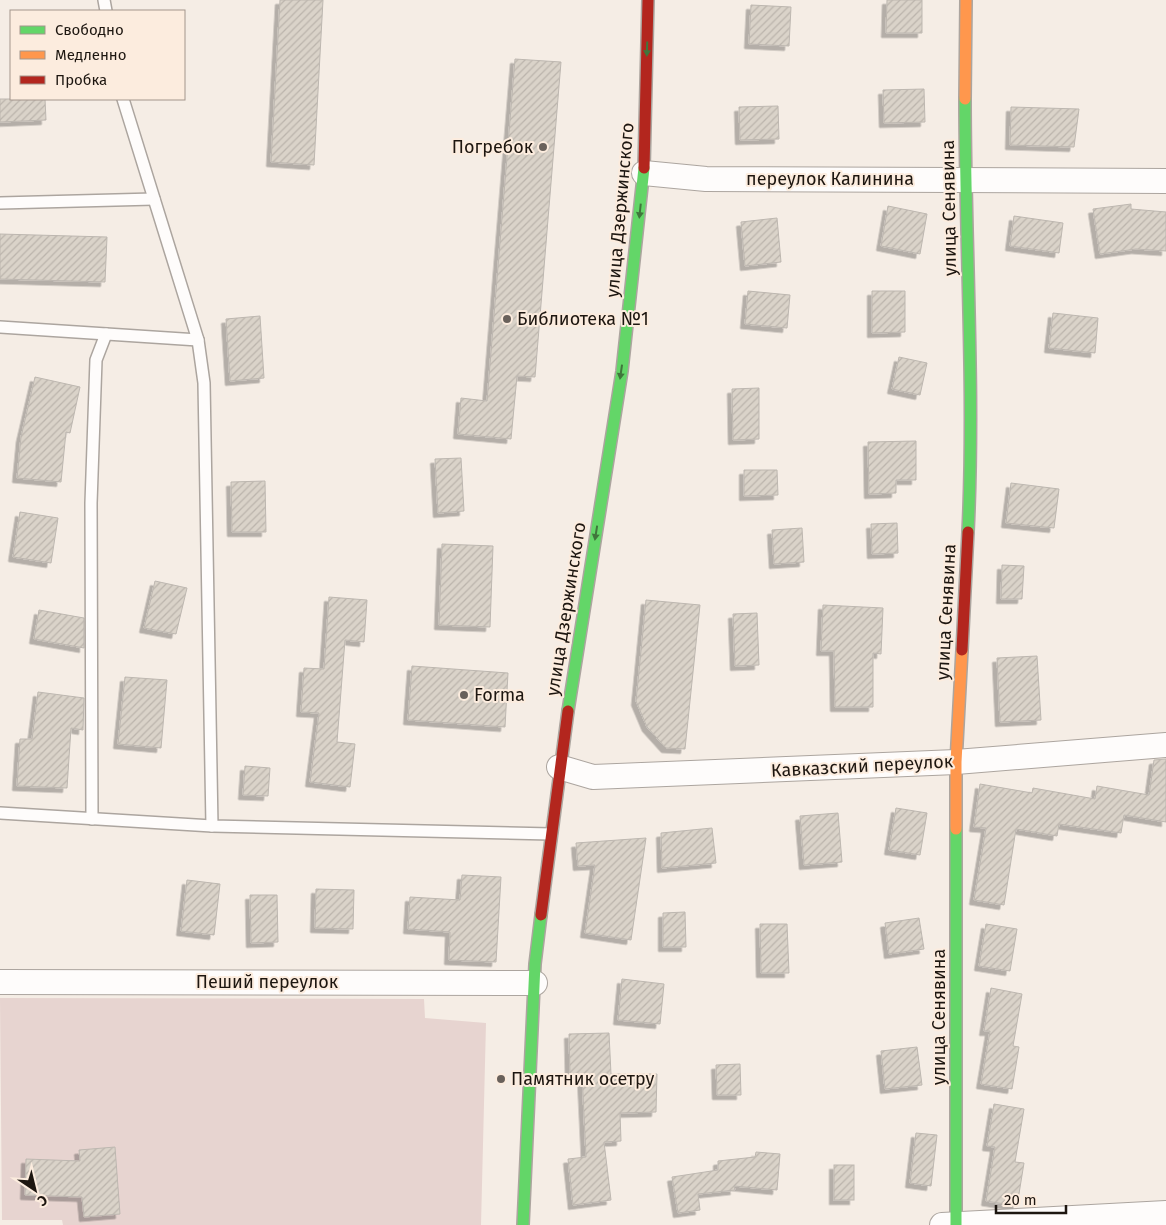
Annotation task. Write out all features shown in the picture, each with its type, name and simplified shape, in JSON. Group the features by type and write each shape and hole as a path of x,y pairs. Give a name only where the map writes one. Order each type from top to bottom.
{"main road":[{"name":"улица Дзержинского","path":"523,1225 535,983 550,834 622,371 644,173 648,0"},
{"name":"улица Сенявина","path":"952,1225 956,762 972,451 965,180 966,0"}],"street":[{"name":"переулок Калинина","path":"644,173 706,179 1166,181"},
{"name":"Кавказский переулок","path":"559,767 593,778 956,762 1166,746"},
{"name":"Пеший переулок","path":"0,982 535,983"},
{"path":"952,1225 1166,1213"}],"lane":[{"path":"123,100 198,340 204,383 212,826"},
{"path":"0,203 154,199"},
{"path":"0,328 198,340"},
{"path":"92,819 91,503 96,360 106,334"},
{"path":"0,813 212,826 550,834"}],"shaded area":[{"path":"0,998 424,999 425,1018 486,1023 481,1225 63,1225 62,1220 2,1220"}],"building":[{"path":"280,0 323,0 314,165 271,162"},
{"path":"887,0 922,0 922,33 886,33"},
{"path":"751,5 791,7 789,46 749,44"},
{"path":"515,59 561,62 535,377 517,376 511,439 458,434 461,398 487,401"},
{"path":"924,89 925,122 884,123 883,90"},
{"path":"0,99 45,100 46,120 0,122"},
{"path":"778,106 779,139 740,140 739,107"},
{"path":"1011,107 1079,109 1074,147 1010,145"},
{"path":"1131,204 1131,209 1166,212 1166,251 1136,249 1100,254 1093,209"},
{"path":"888,206 927,214 920,254 881,246"},
{"path":"1014,216 1063,223 1059,253 1010,246"},
{"path":"777,218 781,262 745,266 741,222"},
{"path":"0,234 107,237 105,282 0,279"},
{"path":"748,291 790,295 787,328 745,324"},
{"path":"872,291 905,291 905,332 872,333"},
{"path":"1053,313 1098,318 1095,353 1049,348"},
{"path":"260,316 264,378 230,381 226,319"},
{"path":"899,357 927,363 920,395 892,389"},
{"path":"35,377 80,387 70,433 66,432 61,482 17,478 21,437"},
{"path":"759,388 759,439 733,440 732,389"},
{"path":"916,441 916,480 896,480 896,493 869,494 868,442"},
{"path":"461,458 464,511 438,513 435,459"},
{"path":"744,470 777,470 778,495 744,496"},
{"path":"265,481 266,532 232,532 231,482"},
{"path":"1011,483 1059,489 1054,528 1006,523"},
{"path":"20,512 58,518 51,563 13,557"},
{"path":"897,523 898,553 872,554 871,524"},
{"path":"802,528 804,562 774,564 772,530"},
{"path":"442,544 493,546 490,627 439,625"},
{"path":"1002,565 1024,566 1022,599 1001,599"},
{"path":"155,581 187,588 176,634 144,628"},
{"path":"329,597 367,600 364,642 345,640 337,742 355,744 350,787 310,782 319,713 301,712 304,668 324,669"},
{"path":"646,600 700,605 685,749 666,748 647,727 636,701"},
{"path":"823,605 883,608 881,654 873,653 873,707 835,707 834,651 821,651"},
{"path":"39,610 84,618 84,648 34,639"},
{"path":"757,613 759,665 735,666 733,614"},
{"path":"1037,656 1041,720 1000,722 997,658"},
{"path":"412,666 508,673 505,727 408,720"},
{"path":"125,677 167,680 161,748 118,744"},
{"path":"38,692 84,698 83,730 71,728 67,788 17,786 20,739 32,739"},
{"path":"1166,759 1166,822 1124,815 1121,833 1059,824 1057,836 1016,829 1004,905 974,900 986,828 974,827 980,784 1032,793 1033,788 1095,799 1097,786 1149,795 1154,760"},
{"path":"245,766 270,768 268,796 243,795"},
{"path":"896,808 927,813 920,855 889,850"},
{"path":"838,813 842,862 804,865 800,816"},
{"path":"712,828 716,863 662,868 661,833"},
{"path":"646,838 631,940 585,933 595,865 578,866 576,843"},
{"path":"462,875 501,877 496,962 449,960 450,932 408,929 410,897 460,900"},
{"path":"187,880 220,884 214,935 181,931"},
{"path":"316,889 354,890 353,929 315,928"},
{"path":"250,895 277,895 278,942 251,943"},
{"path":"685,912 686,947 663,947 663,913"},
{"path":"919,918 924,949 889,954 885,923"},
{"path":"760,924 787,924 789,973 761,973"},
{"path":"986,924 1017,929 1010,971 979,966"},
{"path":"622,979 664,984 660,1024 618,1020"},
{"path":"991,988 1022,994 1013,1046 1019,1047 1012,1089 981,1084 990,1031 984,1031"},
{"path":"609,1033 611,1074 657,1074 656,1112 620,1113 621,1141 604,1142 611,1200 573,1205 568,1159 586,1157 582,1074 570,1075 569,1034"},
{"path":"917,1047 922,1085 885,1089 881,1051"},
{"path":"740,1064 741,1095 717,1095 716,1065"},
{"path":"994,1104 1024,1109 1015,1162 1024,1163 1017,1206 986,1201 995,1147 987,1146"},
{"path":"916,1133 937,1135 931,1186 910,1183"},
{"path":"115,1147 120,1214 84,1217 82,1197 25,1195 26,1159 80,1161 79,1150"},
{"path":"756,1152 780,1154 777,1190 734,1186 735,1190 698,1194 700,1210 678,1213 672,1177 718,1170 718,1161 755,1157"},
{"path":"834,1165 854,1165 854,1200 834,1200"}],"traffic: fast":[{"path":"965,99 970,370 968,532"},
{"path":"568,711 622,371 644,168"},
{"path":"956,829 956,1225"},
{"path":"523,1225 535,964 541,915"}],"traffic: slow":[{"path":"965,99 966,0"},
{"path":"956,829 956,762 962,650"}],"traffic: jam":[{"path":"644,168 648,0"},
{"path":"962,650 968,532"},
{"path":"541,915 568,711"}],"place":[{"name":"Погребок","path":"543,147"},
{"name":"Библиотека №1","path":"507,319"},
{"name":"Forma","path":"464,695"},
{"name":"Памятник осетру","path":"501,1079"}]}
